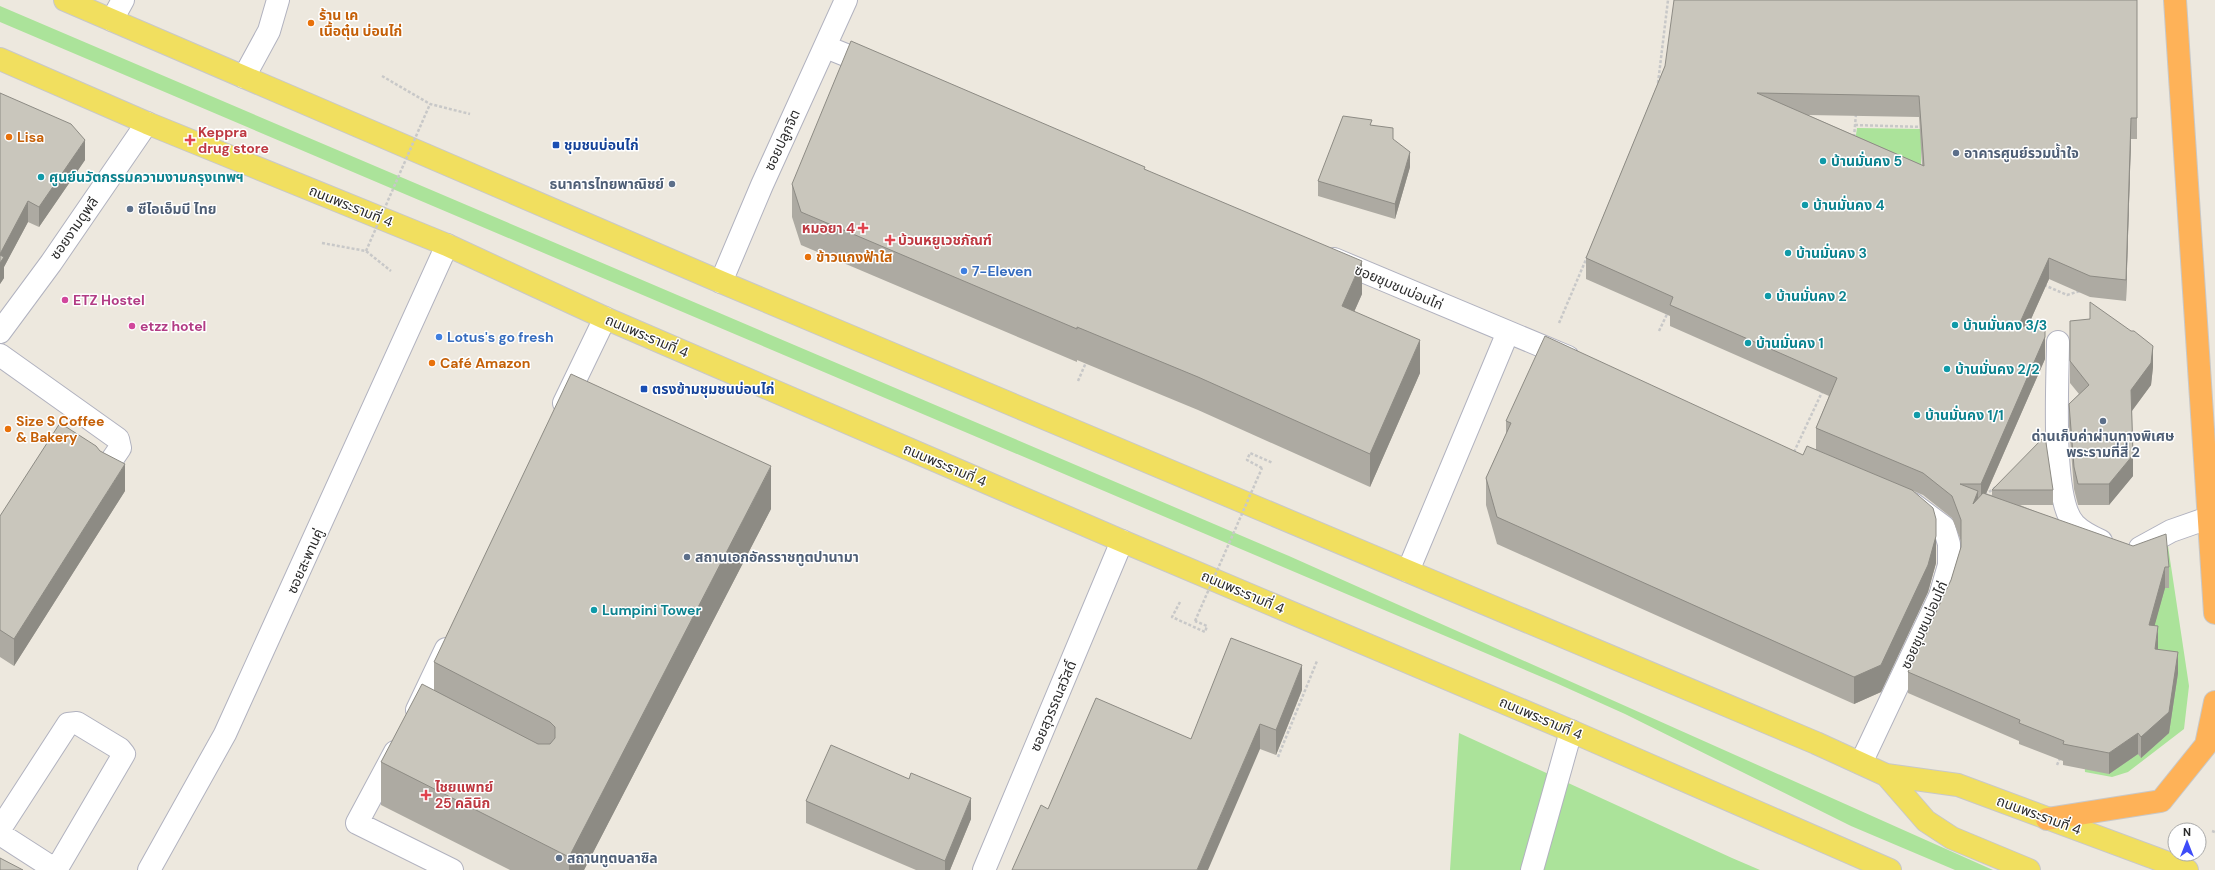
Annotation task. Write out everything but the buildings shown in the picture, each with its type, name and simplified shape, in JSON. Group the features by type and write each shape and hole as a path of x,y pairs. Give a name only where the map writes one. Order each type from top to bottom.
{"highway":[{"path":"2175,0 2215,613"},
{"path":"2047,819 2161,801 2206,745 2215,702"}],"main road":[{"name":"ถนนพระรามที่ 4","path":"65,0 721,282 1408,571 1861,763 1886,775 1958,785 2187,870"},
{"name":"ถนนพระรามที่ 4","path":"0,59 147,123 447,245 605,318 1122,541 1571,731 1890,870"},
{"name":"ถนนพระรามที่ 4","path":"1886,775 1926,821 1952,838 2029,870"}],"street":[{"path":"112,20 123,0"},
{"path":"244,77 270,31 278,0"},
{"name":"ซอยปลูกจิต","path":"721,282 762,185 826,47 846,0"},
{"path":"826,47 892,74"},
{"name":"ซอยงามดูพลี","path":"0,332 147,123"},
{"name":"ซอยสะพานคู่","path":"149,870 226,734 447,245"},
{"name":"ซอยชุมชนบ่อนไก่","path":"1316,252 1584,364"},
{"path":"556,419 605,318"},
{"path":"1408,571 1508,332"},
{"path":"2058,342 2059,460 2066,508 2074,525 2089,536 2116,547 2135,550 2148,546 2171,531 2208,518"},
{"path":"0,355 118,438 120,448 107,467"},
{"name":"ซอยชุมชนบ่อนไก่","path":"1861,763 1940,596 1949,565 1949,544 1944,527 1918,506 1896,497"},
{"name":"ซอยสุวรรณสวัสดิ์","path":"984,870 1122,541"},
{"path":"450,869 358,823 454,632"},
{"path":"410,722 438,721"},
{"path":"0,829 68,724 77,723 120,749 124,754 56,870 0,834"},
{"path":"1532,870 1571,731"}],"path":[{"path":"1658,85 1668,0"},
{"path":"382,76 430,104 470,114"},
{"path":"366,251 430,104"},
{"path":"1854,142 1856,109"},
{"path":"1855,124 1925,127"},
{"path":"322,243 366,251 391,270"},
{"path":"1548,349 1588,255"},
{"path":"2038,282 2067,295 2083,290"},
{"path":"1659,332 1668,310"},
{"path":"1078,381 1090,353"},
{"path":"1794,453 1823,389"},
{"path":"1180,602 1172,617 1205,632 1207,626 1195,621 1262,468 1247,460 1250,453 1273,463"},
{"path":"1979,499 1997,486"},
{"path":"1278,757 1317,661"},
{"path":"2057,765 2064,752"}],"green space":[{"path":"0,6 1289,556 1993,870 1955,870 1851,826 1625,714 1556,683 0,22"},
{"path":"1857,128 1921,129 1921,178 1854,148"},
{"path":"2168,546 2189,686 2184,729 2128,772 2112,777 2085,772 2084,748 2129,564"},
{"path":"1459,733 1732,858 1760,870 1450,870"}],"place":[{"name":"ร้าน เค เนื้อตุ๋น บ่อนไก่","path":"311,23"},
{"name":"Lisa","path":"9,137"},
{"name":"Keppra drug store","path":"190,140"},
{"name":"ชุมชนบ่อนไก่","path":"556,145"},
{"name":"อาคารศูนย์รวมน้ำใจ","path":"1956,153"},
{"name":"บ้านมั่นคง 5","path":"1823,161"},
{"name":"ศูนย์นวัตกรรมความงามกรุงเทพฯ","path":"41,177"},
{"name":"ธนาคารไทยพาณิชย์","path":"672,184"},
{"name":"บ้านมั่นคง 4","path":"1805,205"},
{"name":"ซีไอเอ็มบี ไทย","path":"130,209"},
{"name":"หมอยา 4","path":"863,228"},
{"name":"บ้วนหยูเวชภัณฑ์","path":"890,240"},
{"name":"บ้านมั่นคง 3","path":"1788,253"},
{"name":"ข้าวแกงฟ้าใส","path":"808,257"},
{"name":"7-Eleven","path":"964,271"},
{"name":"บ้านมั่นคง 2","path":"1768,296"},
{"name":"ETZ Hostel","path":"65,300"},
{"name":"บ้านมั่นคง 3/3","path":"1955,325"},
{"name":"etzz hotel","path":"132,326"},
{"name":"Lotus's go fresh","path":"439,337"},
{"name":"บ้านมั่นคง 1","path":"1748,343"},
{"name":"Café Amazon","path":"432,363"},
{"name":"บ้านมั่นคง 2/2","path":"1947,369"},
{"name":"ตรงข้ามชุมชนบ่อนไก่","path":"644,389"},
{"name":"บ้านมั่นคง 1/1","path":"1917,415"},
{"name":"ด่านเก็บค่าผ่านทางพิเศษ พระรามที่สี่ 2","path":"2103,421"},
{"name":"Size S Coffee & Bakery","path":"8,429"},
{"name":"สถานเอกอัครราชทูตปานามา","path":"687,557"},
{"name":"Lumpini Tower","path":"594,610"},
{"name":"ไชยแพทย์ 25 คลินิก","path":"426,795"},
{"name":"สถานทูตบลาซิล","path":"559,858"}]}
